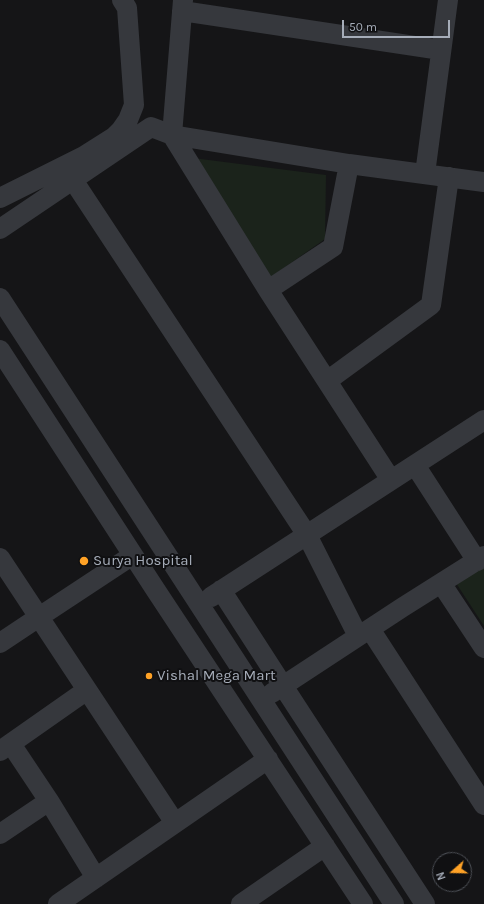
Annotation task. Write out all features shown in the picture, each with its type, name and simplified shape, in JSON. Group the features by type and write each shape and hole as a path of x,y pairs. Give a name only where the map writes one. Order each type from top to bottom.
{"street":[{"path":"0,198 84,156 114,137 128,120 134,105 127,8 122,0"},
{"path":"425,174 448,0"},
{"path":"392,480 268,290 172,135 182,6 441,50"},
{"path":"0,229 151,127 172,135 348,164 484,182"},
{"path":"268,290 332,246 348,164"},
{"path":"327,381 431,305 449,177"},
{"path":"73,180 307,535 364,633 484,805"},
{"path":"0,298 394,904"},
{"path":"0,350 363,904"},
{"path":"175,619 199,605 484,420"},
{"path":"261,700 480,558 415,465"},
{"path":"0,643 134,555"},
{"path":"0,558 175,823"},
{"path":"442,583 484,648"},
{"path":"221,590 425,904"},
{"path":"87,690 5,748 48,801 96,878"},
{"path":"58,904 268,759"},
{"path":"0,834 48,801"},
{"path":"241,904 324,846"}],"shaded area":[{"path":"193,158 326,175 325,239 271,277"},
{"path":"484,567 484,626 456,583"}],"place":[{"name":"Surya Hospital","path":"84,561"},
{"name":"Vishal Mega Mart","path":"149,676"}]}
